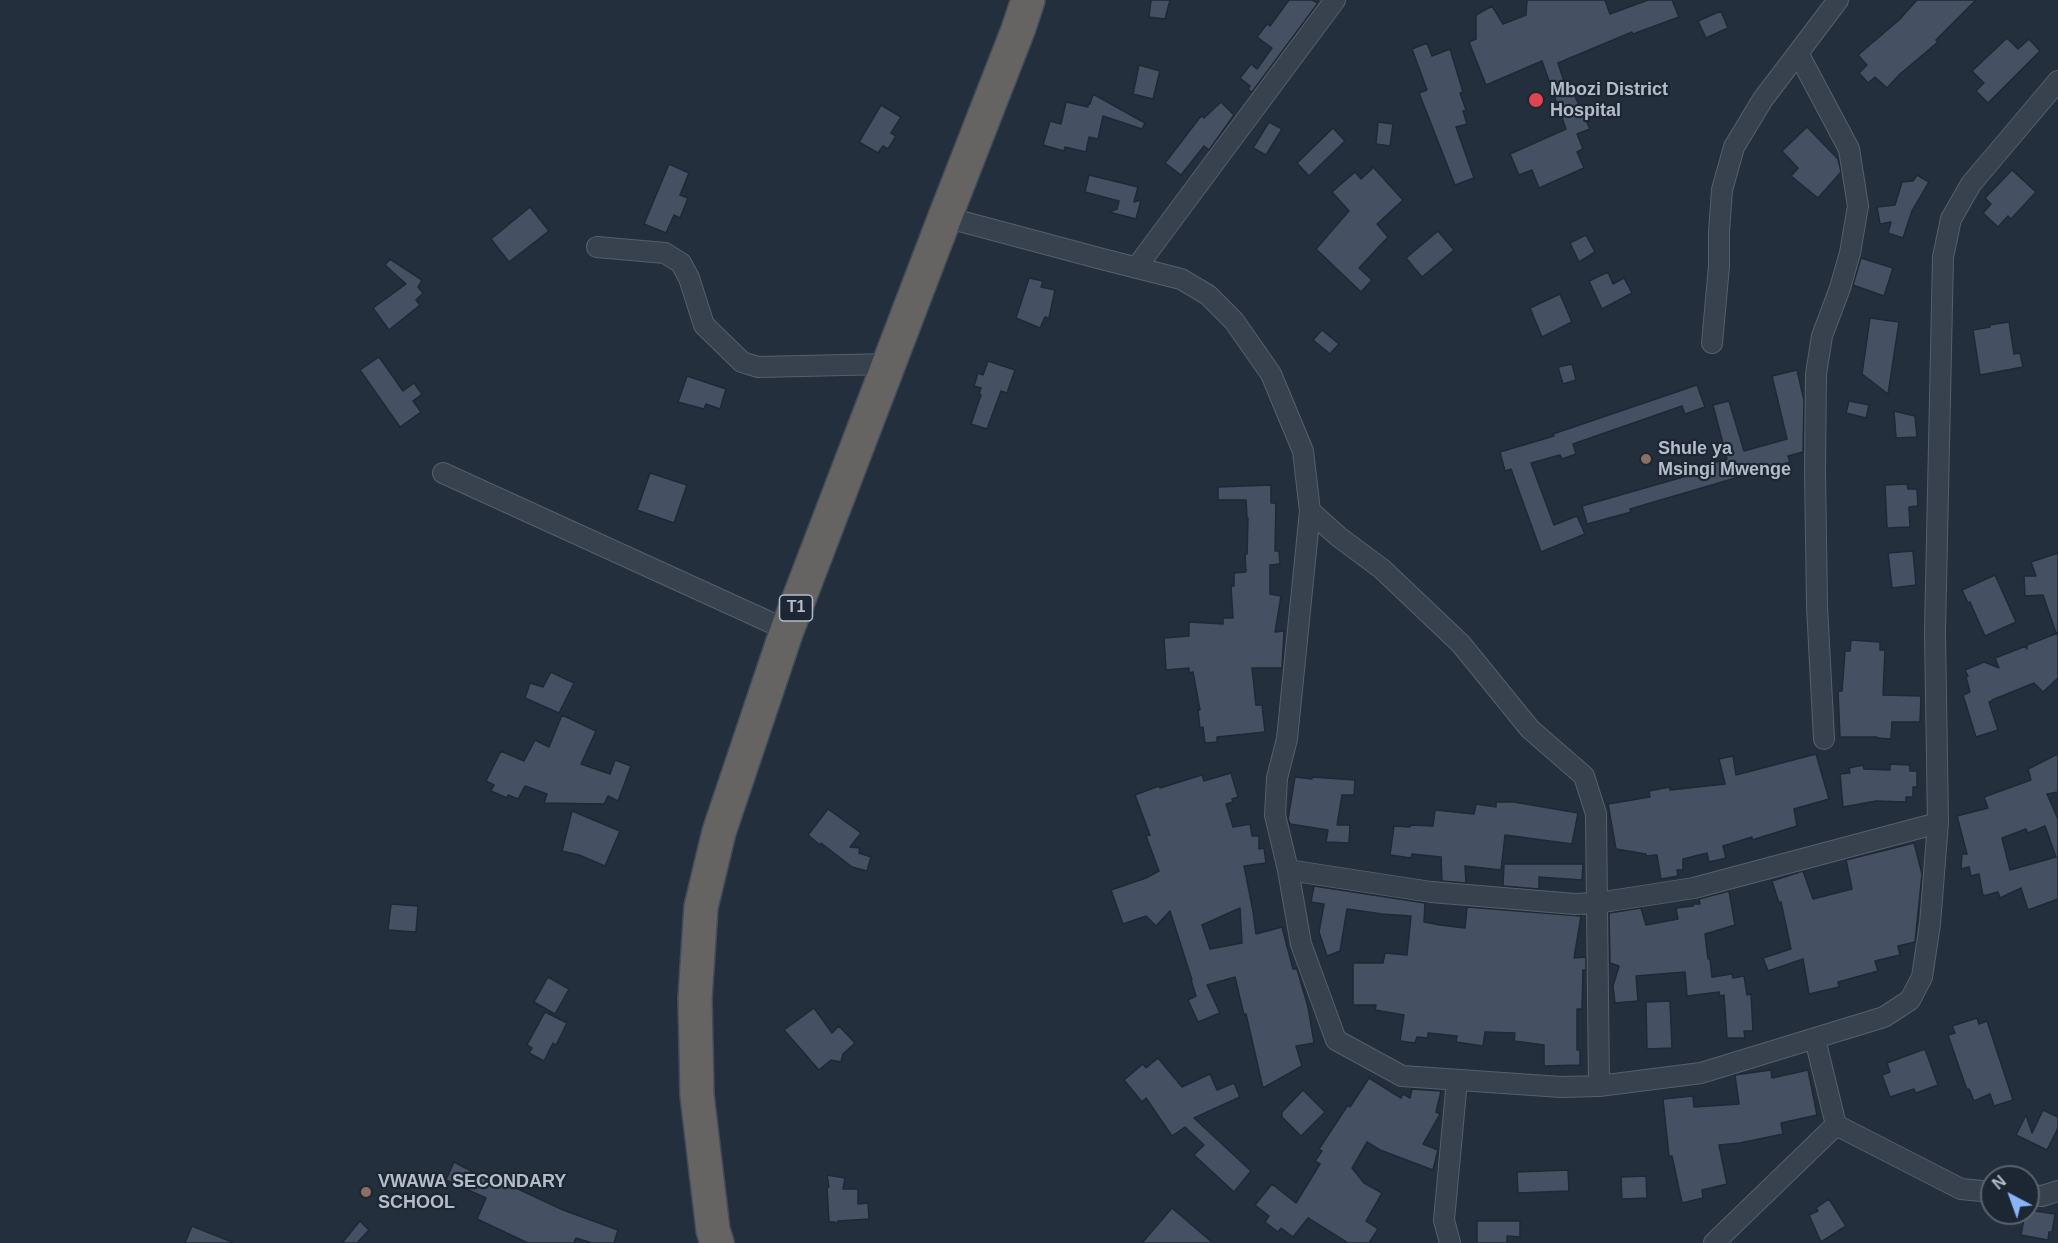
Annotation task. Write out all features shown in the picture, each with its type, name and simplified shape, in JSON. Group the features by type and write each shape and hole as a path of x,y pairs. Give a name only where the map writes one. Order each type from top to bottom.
{"highway":[{"name":"T1","path":"717,1243 713,1230 697,1095 694,999 701,907 719,832 787,630 1028,0"}],"street":[{"path":"1136,268 1335,0"},
{"path":"1712,343 1722,190 1734,147 1763,99 1838,0"},
{"path":"1798,53 1849,149 1858,206 1850,254 1822,336 1816,374 1817,594 1824,739"},
{"path":"945,217 1181,279 1208,295 1234,321 1271,374 1303,452 1310,511 1287,739 1277,778 1275,815 1288,870 1301,944 1336,1040 1402,1076 1561,1088 1599,1086 1701,1073 1884,1017 1910,1000 1922,977 1930,924 1938,823 1935,632 1943,257 1951,219 1971,184 2058,81"},
{"path":"597,247 665,253 681,263 689,278 704,325 742,362 758,367 889,364"},
{"path":"443,473 787,630"},
{"path":"1310,511 1339,537 1382,569 1461,644 1530,729 1584,776 1596,814 1599,1086"},
{"path":"1288,870 1431,892 1575,904 1597,903 1694,888 1938,823"},
{"path":"1815,1039 1836,1125 1961,1189 1980,1191"},
{"path":"1449,1243 1444,1220 1457,1080"},
{"path":"1714,1243 1836,1125"},
{"path":"2040,1196 2058,1191"}],"building":[{"path":"1151,0 1170,0 1165,19 1149,17"},
{"path":"1289,0 1312,0 1318,3 1252,92 1248,90 1250,86 1240,78 1251,64 1257,69 1272,48 1257,37 1267,24 1270,26"},
{"path":"1527,0 1605,0 1610,14 1648,0 1672,0 1679,17 1633,34 1632,32 1558,63 1568,94 1573,92 1590,129 1577,134 1583,149 1577,152 1584,168 1539,188 1532,170 1519,175 1510,154 1566,129 1542,61 1486,85 1469,42 1476,39 1476,15 1492,6 1503,24 1526,15"},
{"path":"1917,0 1976,0 1936,40 1938,42 1887,88 1875,77 1868,83 1859,73 1867,65 1858,55 1899,20"},
{"path":"1721,11 1728,28 1706,38 1698,21"},
{"path":"2007,38 2018,49 2029,39 2040,51 1988,103 1976,91 1984,83 1972,71"},
{"path":"1427,43 1432,56 1450,49 1463,92 1460,93 1466,110 1463,111 1467,124 1456,127 1474,178 1455,185 1419,93 1427,90 1412,49"},
{"path":"1139,65 1160,71 1153,99 1133,94"},
{"path":"1093,94 1145,123 1142,129 1103,116 1098,139 1089,137 1086,152 1065,147 1064,151 1043,145 1050,121 1061,124 1066,102 1088,107"},
{"path":"1221,102 1234,115 1209,150 1204,146 1181,175 1165,163 1201,116 1204,118"},
{"path":"881,105 901,117 891,133 896,136 888,149 883,146 878,153 859,142"},
{"path":"1269,122 1282,129 1266,155 1253,148"},
{"path":"1378,122 1393,124 1390,146 1376,144"},
{"path":"1807,127 1838,159 1841,172 1818,198 1791,176 1798,168 1782,151"},
{"path":"1333,128 1345,141 1309,176 1297,163"},
{"path":"669,164 689,173 680,195 688,198 680,218 674,215 666,233 644,224"},
{"path":"1372,166 1403,200 1377,224 1388,237 1359,268 1372,280 1361,292 1316,249 1349,211 1332,192 1355,172 1361,179 1372,169"},
{"path":"2012,170 2036,192 2011,219 2008,216 1998,227 1983,213 1991,204 1985,198"},
{"path":"1089,175 1138,187 1134,202 1141,200 1136,219 1109,212 1117,209 1119,201 1085,192"},
{"path":"1917,175 1929,182 1912,211 1903,238 1888,233 1891,222 1880,224 1877,207 1895,205 1902,182 1913,181"},
{"path":"530,207 549,231 509,262 491,239"},
{"path":"1438,231 1454,250 1422,277 1406,258"},
{"path":"1586,235 1595,252 1579,262 1570,243"},
{"path":"1861,258 1893,268 1884,296 1853,285"},
{"path":"390,259 422,280 418,287 423,293 416,300 420,305 389,330 373,308 406,284 385,265"},
{"path":"1608,272 1613,284 1624,278 1632,293 1602,309 1589,281"},
{"path":"1029,278 1043,281 1041,287 1055,290 1049,318 1045,317 1040,328 1016,318"},
{"path":"1560,294 1572,322 1542,337 1530,308"},
{"path":"1870,318 1899,322 1888,394 1862,374"},
{"path":"2009,322 2014,354 2020,353 2023,367 1980,375 1973,330"},
{"path":"1322,330 1339,344 1330,354 1313,340"},
{"path":"379,357 403,391 414,383 422,394 413,401 421,412 400,427 360,370"},
{"path":"988,361 1015,370 1007,393 1001,391 987,429 971,424 981,395 979,394 981,388 974,386 978,373 983,375"},
{"path":"1572,364 1576,380 1563,384 1558,367"},
{"path":"1797,370 1804,400 1803,452 1788,456 1790,462 1587,524 1582,506 1704,471 1702,466 1727,459 1713,405 1729,401 1744,451 1787,439 1772,376"},
{"path":"687,376 726,389 720,409 706,404 704,409 678,402"},
{"path":"1697,385 1705,407 1685,414 1682,406 1573,444 1576,454 1562,459 1560,455 1531,463 1554,525 1577,516 1585,534 1541,552 1511,469 1505,471 1500,452 1554,436 1553,434"},
{"path":"1849,401 1869,405 1866,418 1846,413"},
{"path":"1894,411 1915,416 1917,437 1896,438"},
{"path":"650,473 687,485 674,523 637,510"},
{"path":"1907,484 1908,489 1917,489 1918,506 1909,507 1910,527 1887,528 1885,485"},
{"path":"1271,485 1271,503 1276,503 1275,551 1279,551 1280,564 1270,565 1270,594 1281,596 1275,632 1284,631 1282,668 1252,668 1256,705 1262,705 1265,732 1217,737 1217,742 1205,743 1203,727 1200,728 1198,710 1200,710 1193,672 1189,673 1189,668 1166,670 1164,638 1189,636 1189,622 1223,624 1223,618 1233,618 1231,586 1234,586 1234,573 1246,572 1248,518 1246,500 1218,500 1218,487"},
{"path":"1913,551 1916,585 1892,588 1888,553"},
{"path":"2058,553 2058,632 2056,633 2043,595 2025,596 2024,576 2036,576 2031,562"},
{"path":"1995,575 2016,622 1985,636 1962,590"},
{"path":"2058,633 2058,678 2043,692 2034,683 1989,702 1998,730 1976,737 1963,695 1970,692 1965,670 1984,662 1999,668 1995,658 2026,646 2027,649 2027,645"},
{"path":"1851,640 1880,642 1880,650 1885,650 1883,695 1921,696 1920,722 1892,722 1891,739 1840,737 1838,691 1842,691 1845,651 1850,651"},
{"path":"551,672 574,683 559,713 525,698 530,683 543,687"},
{"path":"562,715 596,731 581,764 610,774 615,760 631,766 618,801 608,796 604,804 544,803 547,794 525,786 518,799 508,795 507,798 491,791 494,785 486,781 501,751 524,761 535,740 549,747"},
{"path":"1816,754 1829,799 1794,809 1797,826 1723,846 1726,858 1709,862 1707,853 1683,859 1683,870 1677,870 1678,876 1661,879 1657,855 1646,856 1646,854 1616,849 1608,804 1650,797 1649,791 1670,787 1670,790 1725,784 1719,759 1733,756 1736,775"},
{"path":"2058,754 2058,792 2047,794 2058,819 2058,899 2028,910 2021,888 2000,898 1998,892 1983,896 1979,874 1971,876 1969,867 1961,869 1962,854 1967,854 1957,816 1988,808 1984,797 2031,780 2028,769","holes":["2045,826 2056,857 2010,870 2002,838 2026,829 2028,833"]},
{"path":"1890,764 1910,765 1910,771 1917,771 1917,787 1913,787 1913,797 1906,797 1906,802 1876,801 1843,807 1840,774 1850,773 1849,768 1863,765 1864,769 1890,770"},
{"path":"1231,773 1238,797 1226,804 1233,827 1250,824 1252,836 1259,836 1259,849 1264,848 1266,863 1244,866 1256,934 1282,927 1293,969 1297,969 1308,1007 1314,1043 1296,1046 1302,1066 1263,1088 1235,977 1207,985 1220,1013 1198,1022 1188,1000 1196,996 1192,980 1170,911 1156,926 1146,916 1123,924 1111,890 1159,871 1146,836 1150,835 1135,795 1202,775 1204,781","holes":["1240,908 1242,943 1210,949 1202,925"]},
{"path":"1295,777 1355,780 1354,795 1342,795 1337,825 1350,825 1349,843 1326,842 1328,830 1290,824 1288,819"},
{"path":"1496,802 1514,802 1578,813 1572,844 1505,835 1501,870 1465,866 1466,883 1442,881 1441,857 1412,854 1411,858 1390,855 1394,826 1433,826 1435,810 1474,814 1476,804 1496,807"},
{"path":"828,809 861,833 850,847 860,848 859,853 871,857 867,871 852,867 808,835"},
{"path":"572,811 620,831 605,866 579,855 562,851"},
{"path":"1914,843 1922,874 1915,942 1898,946 1900,955 1875,961 1878,971 1838,982 1839,987 1809,994 1803,959 1768,971 1763,958 1791,949 1781,902 1779,903 1772,881 1803,871 1813,899 1852,889 1846,860"},
{"path":"1504,864 1583,864 1582,880 1539,877 1539,889 1503,886"},
{"path":"1314,886 1425,903 1424,922 1465,928 1467,907 1581,916 1574,958 1586,957 1586,970 1583,970 1582,1009 1577,1009 1577,1050 1580,1050 1580,1065 1544,1066 1544,1045 1514,1041 1515,1033 1485,1032 1483,1046 1456,1042 1457,1036 1428,1033 1428,1038 1417,1037 1415,1043 1400,1041 1404,1015 1375,1010 1376,1005 1353,1005 1353,963 1383,963 1385,953 1407,955 1411,916 1347,909 1340,951 1327,956 1319,932 1324,904 1311,902"},
{"path":"1729,891 1735,925 1705,934 1708,959 1710,959 1712,977 1732,974 1733,978 1744,976 1747,995 1751,994 1753,1031 1744,1031 1745,1038 1727,1038 1724,995 1720,996 1719,992 1687,996 1685,972 1636,976 1638,1001 1615,1003 1613,986 1619,966 1610,963 1609,913 1641,908 1646,925 1678,919 1676,908 1700,904 1699,899"},
{"path":"391,904 418,906 416,932 388,930"},
{"path":"548,977 569,989 555,1014 534,1002"},
{"path":"1670,1001 1672,1048 1647,1049 1646,1002"},
{"path":"814,1008 832,1033 839,1026 855,1043 843,1054 841,1062 831,1060 819,1070 784,1030"},
{"path":"545,1012 567,1023 556,1045 553,1043 544,1061 529,1053 532,1048 527,1045"},
{"path":"1977,1018 1979,1024 1987,1021 2013,1100 1994,1106 1990,1094 1974,1101 1969,1089 1967,1090 1948,1035 1955,1033 1952,1026"},
{"path":"1925,1049 1938,1085 1916,1093 1914,1089 1890,1097 1882,1075 1890,1072 1887,1063"},
{"path":"1158,1058 1182,1087 1210,1074 1217,1090 1234,1083 1240,1097 1194,1118 1251,1171 1234,1192 1194,1155 1204,1145 1185,1127 1172,1136 1146,1098 1142,1102 1124,1080 1143,1064 1146,1068"},
{"path":"1771,1070 1772,1078 1808,1070 1817,1115 1781,1123 1783,1134 1719,1145 1727,1184 1702,1190 1703,1198 1682,1203 1672,1156 1669,1156 1663,1099 1693,1096 1694,1107 1739,1104 1735,1075"},
{"path":"1369,1078 1401,1098 1403,1094 1410,1098 1412,1089 1441,1091 1436,1112 1440,1114 1423,1144 1438,1150 1433,1170 1380,1150 1367,1142 1352,1168 1364,1183 1382,1193 1366,1221 1378,1229 1369,1243 1348,1243 1308,1218 1293,1237 1281,1228 1278,1232 1265,1222 1269,1216 1255,1205 1272,1184 1296,1203 1320,1164 1315,1161 1322,1151 1319,1149"},
{"path":"1303,1090 1325,1112 1301,1136 1282,1117 1282,1112"},
{"path":"2043,1110 2058,1117 2058,1128 2047,1150 2016,1135 2026,1115 2032,1133"},
{"path":"454,1162 481,1176 516,1188 563,1210 618,1230 614,1243 592,1243 576,1238 574,1243 528,1243 477,1219 486,1198 446,1180"},
{"path":"1568,1170 1569,1191 1518,1193 1517,1172"},
{"path":"827,1175 845,1178 843,1189 858,1189 858,1204 868,1203 869,1219 838,1221 838,1224 829,1222"},
{"path":"1646,1176 1647,1198 1622,1199 1621,1177"},
{"path":"1829,1199 1846,1226 1821,1242 1809,1215 1818,1211 1816,1208"},
{"path":"1172,1208 1213,1243 1142,1243"},
{"path":"2040,1212 2055,1214 2048,1240 2021,1235 2023,1225 2040,1225"},
{"path":"360,1221 369,1230 357,1243 342,1243"},
{"path":"1477,1221 1520,1221 1520,1237 1507,1236 1507,1243 1477,1243"},
{"path":"192,1226 232,1242 232,1243 185,1243"}],"place":[{"name":"Mbozi District Hospital","path":"1536,100"},
{"name":"Shule ya Msingi Mwenge","path":"1646,459"},
{"name":"VWAWA SECONDARY SCHOOL","path":"366,1192"}]}
